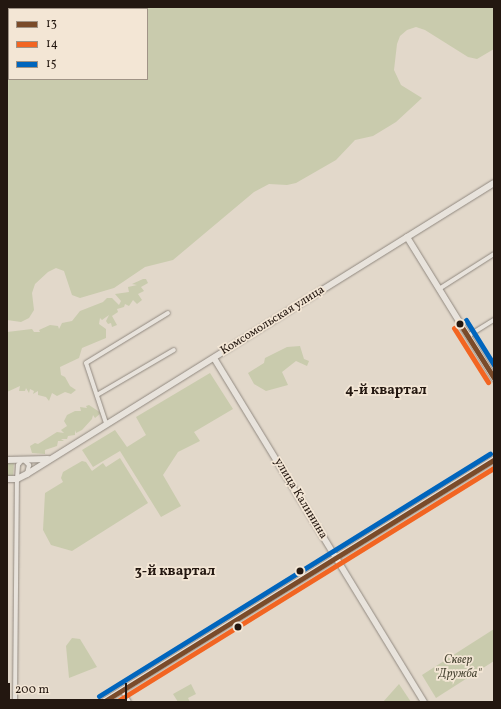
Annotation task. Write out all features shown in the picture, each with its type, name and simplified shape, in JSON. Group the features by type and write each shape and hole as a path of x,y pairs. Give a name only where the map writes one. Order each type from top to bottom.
{"street":[{"name":"Комсомольская улица","path":"7,479 17,479 27,474 106,423 214,358 494,184"},
{"path":"407,237 494,378"},
{"path":"439,289 494,254"},
{"path":"106,423 86,363 168,313"},
{"path":"468,336 494,320"},
{"path":"97,395 174,350"},
{"name":"улица Калинина","path":"214,358 424,702"},
{"name":"Комсомольская улица","path":"7,460 52,458"},
{"path":"15,702 17,479 18,465 24,460 29,465 27,474"},
{"path":"103,702 494,460"},
{"path":"122,690 129,702"}],"green space":[{"path":"7,7 494,7 494,49 477,59 468,57 425,30 416,27 407,30 400,36 397,44 394,70 401,85 422,98 396,122 373,136 355,140 336,160 296,183 287,185 269,184 254,192 173,260 145,267 114,288 80,298 72,295 64,271 56,268 48,272 35,284 32,293 34,310 29,318 21,322 7,320"},
{"path":"146,279 148,283 141,287 144,291 138,294 142,300 137,304 133,300 129,306 125,304 124,307 117,309 118,312 112,316 117,325 112,327 111,323 108,324 106,321 109,315 102,320 100,318 99,324 106,329 106,338 82,348 79,358 60,367 61,375 65,377 70,386 76,390 71,394 65,392 57,396 52,393 49,401 46,397 38,395 38,391 33,394 34,391 30,389 29,393 26,388 25,391 19,391 20,386 7,392 7,332 32,329 34,332 40,332 39,330 50,325 58,326 59,329 62,323 72,321 80,311 103,302 107,298 112,298 119,305 121,301 115,294 129,292 128,287 137,285 132,284"},
{"path":"300,346 304,359 309,361 307,366 296,361 282,372 288,385 266,391 254,384 248,373 264,363 265,358 287,347"},
{"path":"210,373 233,409 194,432 200,441 178,452 163,475 181,506 161,517 120,451 93,467 82,450 115,430 127,447 146,435 136,417"},
{"path":"89,405 101,413 95,418 93,415 92,419 82,430 76,433 75,430 75,435 68,436 67,439 61,439 64,441 58,441 57,446 45,450 45,454 32,453 30,446 35,443 38,444 57,432 64,433 61,430 67,426 64,421 67,415 75,411 81,411 80,407 87,408 86,406"},
{"path":"120,458 148,503 72,551 51,545 43,530 45,493 63,482 61,478 63,472 82,461 86,462 92,471 103,463 106,467"},
{"path":"7,462 14,462 13,476 7,476"},
{"name":"Сквер \"Дружба\"","path":"494,629 494,661 436,698 422,675"},
{"path":"72,638 80,639 97,667 69,678 66,646"},
{"path":"191,684 196,694 188,698 190,702 178,702 173,694"},
{"name":"Сквер \"Дружба\"","path":"399,684 411,702 383,702"}],"transit line":[{"name":"15","path":"466,320 494,365"},
{"name":"13","path":"460,324 494,378"},
{"name":"14","path":"454,328 488,382"},
{"name":"15","path":"99,696 490,454"},
{"name":"13","path":"103,702 494,460"},
{"name":"14","path":"116,702 494,468"}],"district":[{"name":"4-й квартал","path":"386,391"},
{"name":"3-й квартал","path":"175,572"}]}
